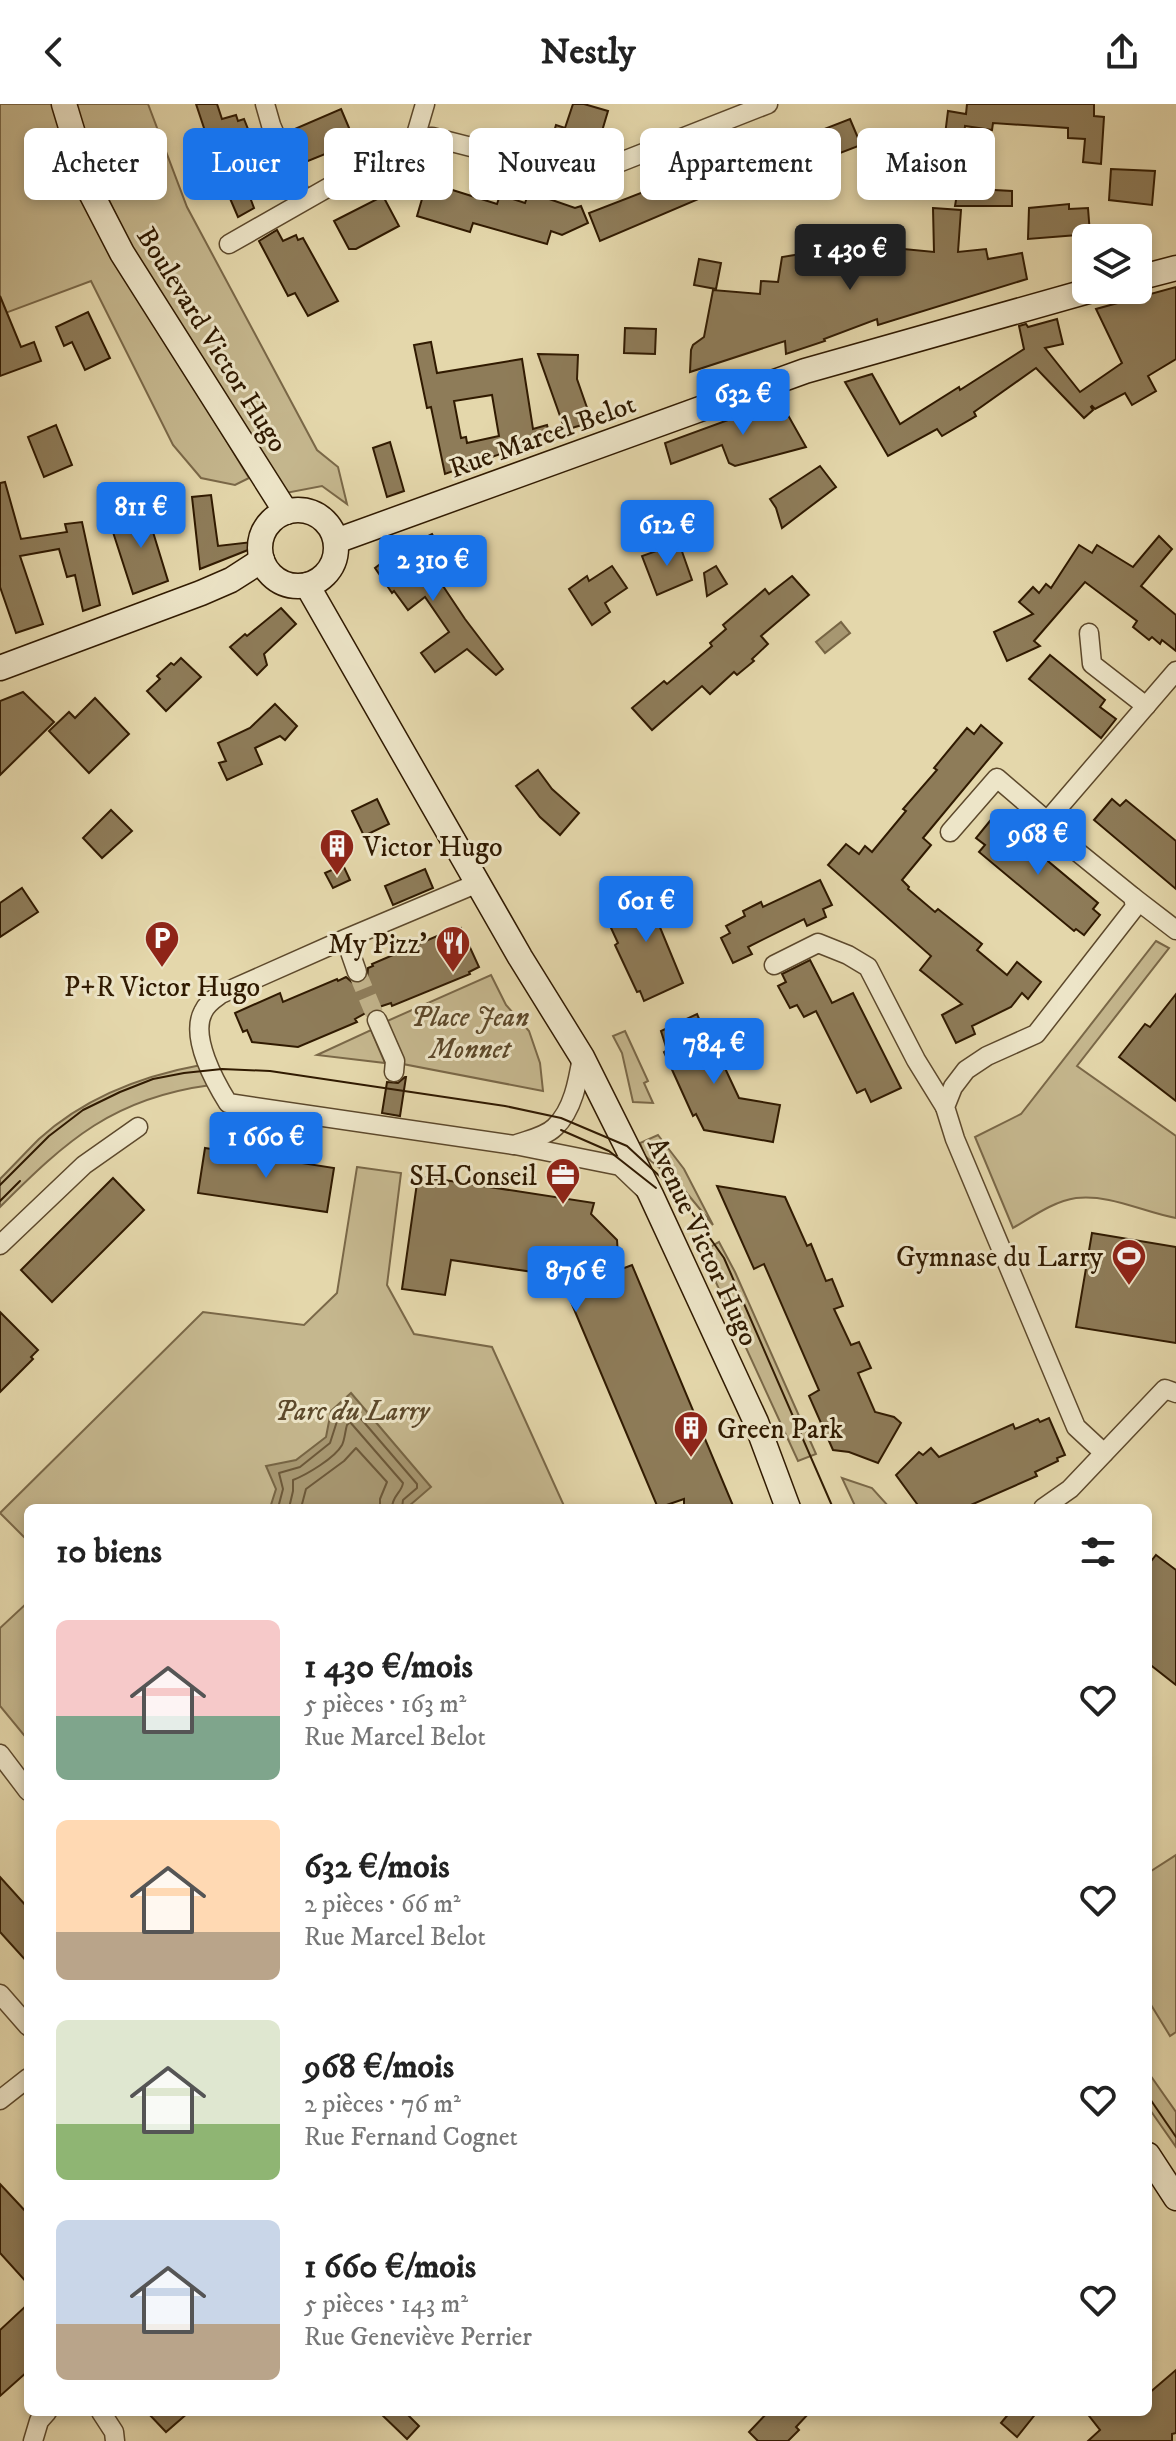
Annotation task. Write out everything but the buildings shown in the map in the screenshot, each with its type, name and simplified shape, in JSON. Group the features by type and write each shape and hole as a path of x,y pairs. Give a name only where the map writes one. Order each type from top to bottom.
{"main road":[{"name":"Boulevard Victor Hugo","path":"64,104 91,193 122,253 286,512"},
{"path":"1152,274 1176,268"},
{"name":"Rue Marcel Belot","path":"336,541 805,371 1072,296"},
{"path":"286,512 311,512 323,519 336,541 334,562 318,581 307,585 295,586 275,578 262,560 260,548 267,526 286,512"},
{"path":"0,668 201,593 231,580 262,560"},
{"path":"307,585 478,883"},
{"name":"Avenue Victor Hugo","path":"478,883 582,1057 651,1195 756,1422 787,1504"},
{"path":"1152,2161 1176,2198"}],"street":[{"path":"265,104 272,128"},
{"path":"418,128 425,104"},
{"path":"453,142 585,176 768,104"},
{"path":"229,244 303,200"},
{"path":"1089,633 1092,664 1146,706"},
{"path":"1053,826 1053,814 1176,671"},
{"path":"950,832 997,778 1053,826 1064,841 1176,930"},
{"path":"478,883 221,994 204,1009 200,1024 201,1039 214,1081 228,1103 514,1145 620,1166 651,1195"},
{"path":"945,1107 953,1087 966,1070 987,1056 1036,1034 1135,907 1133,897"},
{"path":"774,965 818,943 868,967 916,1060 945,1107 955,1139 1076,1427 1104,1453"},
{"path":"349,949 357,972"},
{"path":"377,1020 395,1061 394,1072"},
{"path":"514,1145 543,1135 555,1127 569,1108 582,1057"},
{"path":"0,1245 84,1165 138,1127"},
{"path":"1049,1504 1070,1489 1165,1389 1176,1393"},
{"path":"0,1754 24,1786"},
{"path":"0,1994 24,2021"},
{"path":"0,2100 24,2081"},
{"path":"33,2441 43,2416"},
{"path":"104,2416 114,2432 115,2441"}],"green space":[{"path":"0,104 52,104 59,128 24,128 24,200 90,200 146,309 249,478 235,485 201,478 173,445 91,281 0,315"},
{"path":"75,104 148,104 157,128 82,128"},
{"path":"167,154 183,200 317,450 338,467 347,504 322,486 286,493 134,253 109,200 167,200"},
{"path":"1156,941 1169,948 1077,1066 1176,1136 1176,1218 1089,1197 1051,1206 1013,1228 975,1137 1021,1114"},
{"name":"Place Jean Monnet","path":"491,975 506,1005 529,1031 540,1063 543,1091 403,1064 385,1022"},
{"path":"371,1030 385,1063 317,1055"},
{"path":"625,1031 648,1081 644,1083 653,1103 633,1102 622,1053 613,1036"},
{"path":"201,1065 211,1085 146,1100 94,1126 70,1142 0,1207 0,1179 39,1139 75,1111 136,1082"},
{"path":"658,1135 684,1169 713,1225 681,1186 645,1156 640,1143"},
{"name":"Parc du Larry","path":"357,1167 401,1173 387,1285 414,1334 492,1347 563,1504 24,1504 24,1537 0,1513 203,1312 304,1325 337,1293"},
{"path":"719,1242 816,1454 798,1461 702,1252"},
{"path":"842,1478 872,1488 886,1504 854,1504"},
{"path":"24,1606 24,1735 0,1706 0,1628"},
{"path":"1176,1855 1176,2032 1170,2036 1152,2007 1152,1870"},
{"path":"1152,2078 1176,2112 1176,2147 1152,2113"}],"water":[{"path":"841,622 850,633 825,653 816,642"},
{"path":"351,1393 431,1487 411,1504 271,1504 276,1489 266,1466 296,1460 326,1437 331,1411"}],"tunnel":[{"path":"357,972 377,1020"}],"tram line":[{"path":"0,1185 49,1136 83,1110 153,1079 184,1073 222,1069 270,1071 505,1106 561,1118 627,1146 679,1194 724,1258 831,1504"},
{"path":"561,1130 609,1151 656,1188"},
{"path":"0,1201 20,1181"},
{"path":"1152,2102 1176,2137"}],"place":[{"name":"Victor Hugo","path":"337,877"},
{"name":"P+R Victor Hugo","path":"162,969"},
{"name":"My Pizz'","path":"453,974"},
{"name":"SH Conseil","path":"563,1206"},
{"name":"Gymnase du Larry","path":"1129,1287"},
{"name":"Green Park","path":"691,1459"}]}
